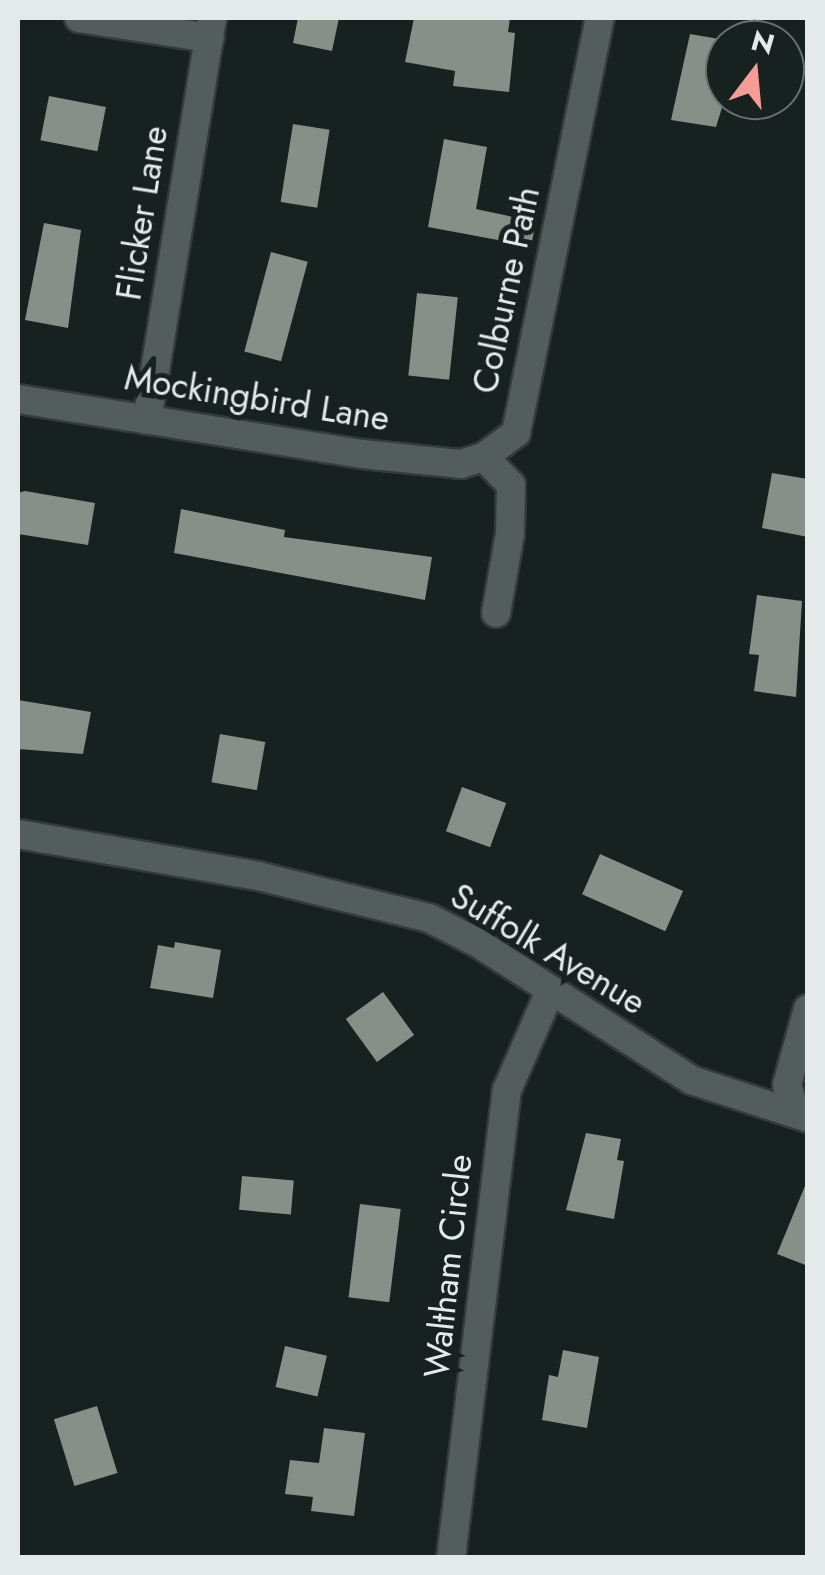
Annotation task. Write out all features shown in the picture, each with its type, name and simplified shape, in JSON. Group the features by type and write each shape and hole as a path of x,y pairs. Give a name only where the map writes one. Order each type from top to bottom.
{"street":[{"path":"79,18 211,28"},
{"name":"Colburne Path","path":"484,457 516,433 600,18"},
{"name":"Flicker Lane","path":"146,420 211,28"},
{"name":"Mockingbird Lane","path":"18,399 362,454 461,464 484,457"},
{"path":"484,457 511,485 510,534 496,613"},
{"name":"Suffolk Avenue","path":"18,834 294,884 412,914 478,943 691,1080 730,1098 801,1114"},
{"name":"Waltham Circle","path":"451,1558 507,1090 550,991"},
{"path":"801,1114 787,1085 808,1009"}],"building":[{"path":"298,18 339,18 332,51 293,43"},
{"path":"414,18 510,18 508,32 515,33 509,92 453,86 455,71 405,62"},
{"path":"690,34 705,37 705,120 718,120 716,127 671,120"},
{"path":"49,96 106,107 97,151 40,140"},
{"path":"293,124 330,130 317,208 281,202"},
{"path":"444,139 487,147 476,209 536,222 531,246 428,227"},
{"path":"44,223 81,230 68,328 25,320"},
{"path":"271,252 308,262 281,361 244,351"},
{"path":"417,293 458,297 449,380 408,376"},
{"path":"772,473 808,479 808,537 762,528"},
{"path":"18,493 95,503 88,545 18,534"},
{"path":"181,509 285,530 284,537 432,557 425,600 174,553"},
{"path":"757,595 802,601 796,697 754,691 759,655 749,654"},
{"path":"18,700 91,712 83,754 18,749"},
{"path":"220,734 265,742 257,790 211,782"},
{"path":"462,787 506,803 490,847 446,831"},
{"path":"600,854 683,891 665,931 582,894"},
{"path":"175,942 221,950 213,998 150,988 158,945 174,948"},
{"path":"383,992 414,1035 377,1062 346,1019"},
{"path":"586,1133 621,1139 617,1160 624,1161 614,1219 566,1210"},
{"path":"242,1176 294,1181 291,1214 239,1210"},
{"path":"808,1181 808,1266 777,1254"},
{"path":"360,1204 401,1209 389,1302 349,1297"},
{"path":"285,1346 327,1356 317,1397 276,1387"},
{"path":"563,1350 599,1357 587,1428 542,1420 549,1375 558,1377"},
{"path":"97,1406 117,1473 74,1486 54,1419"},
{"path":"324,1428 365,1433 354,1516 311,1511 313,1497 285,1494 290,1460 319,1463"}]}
